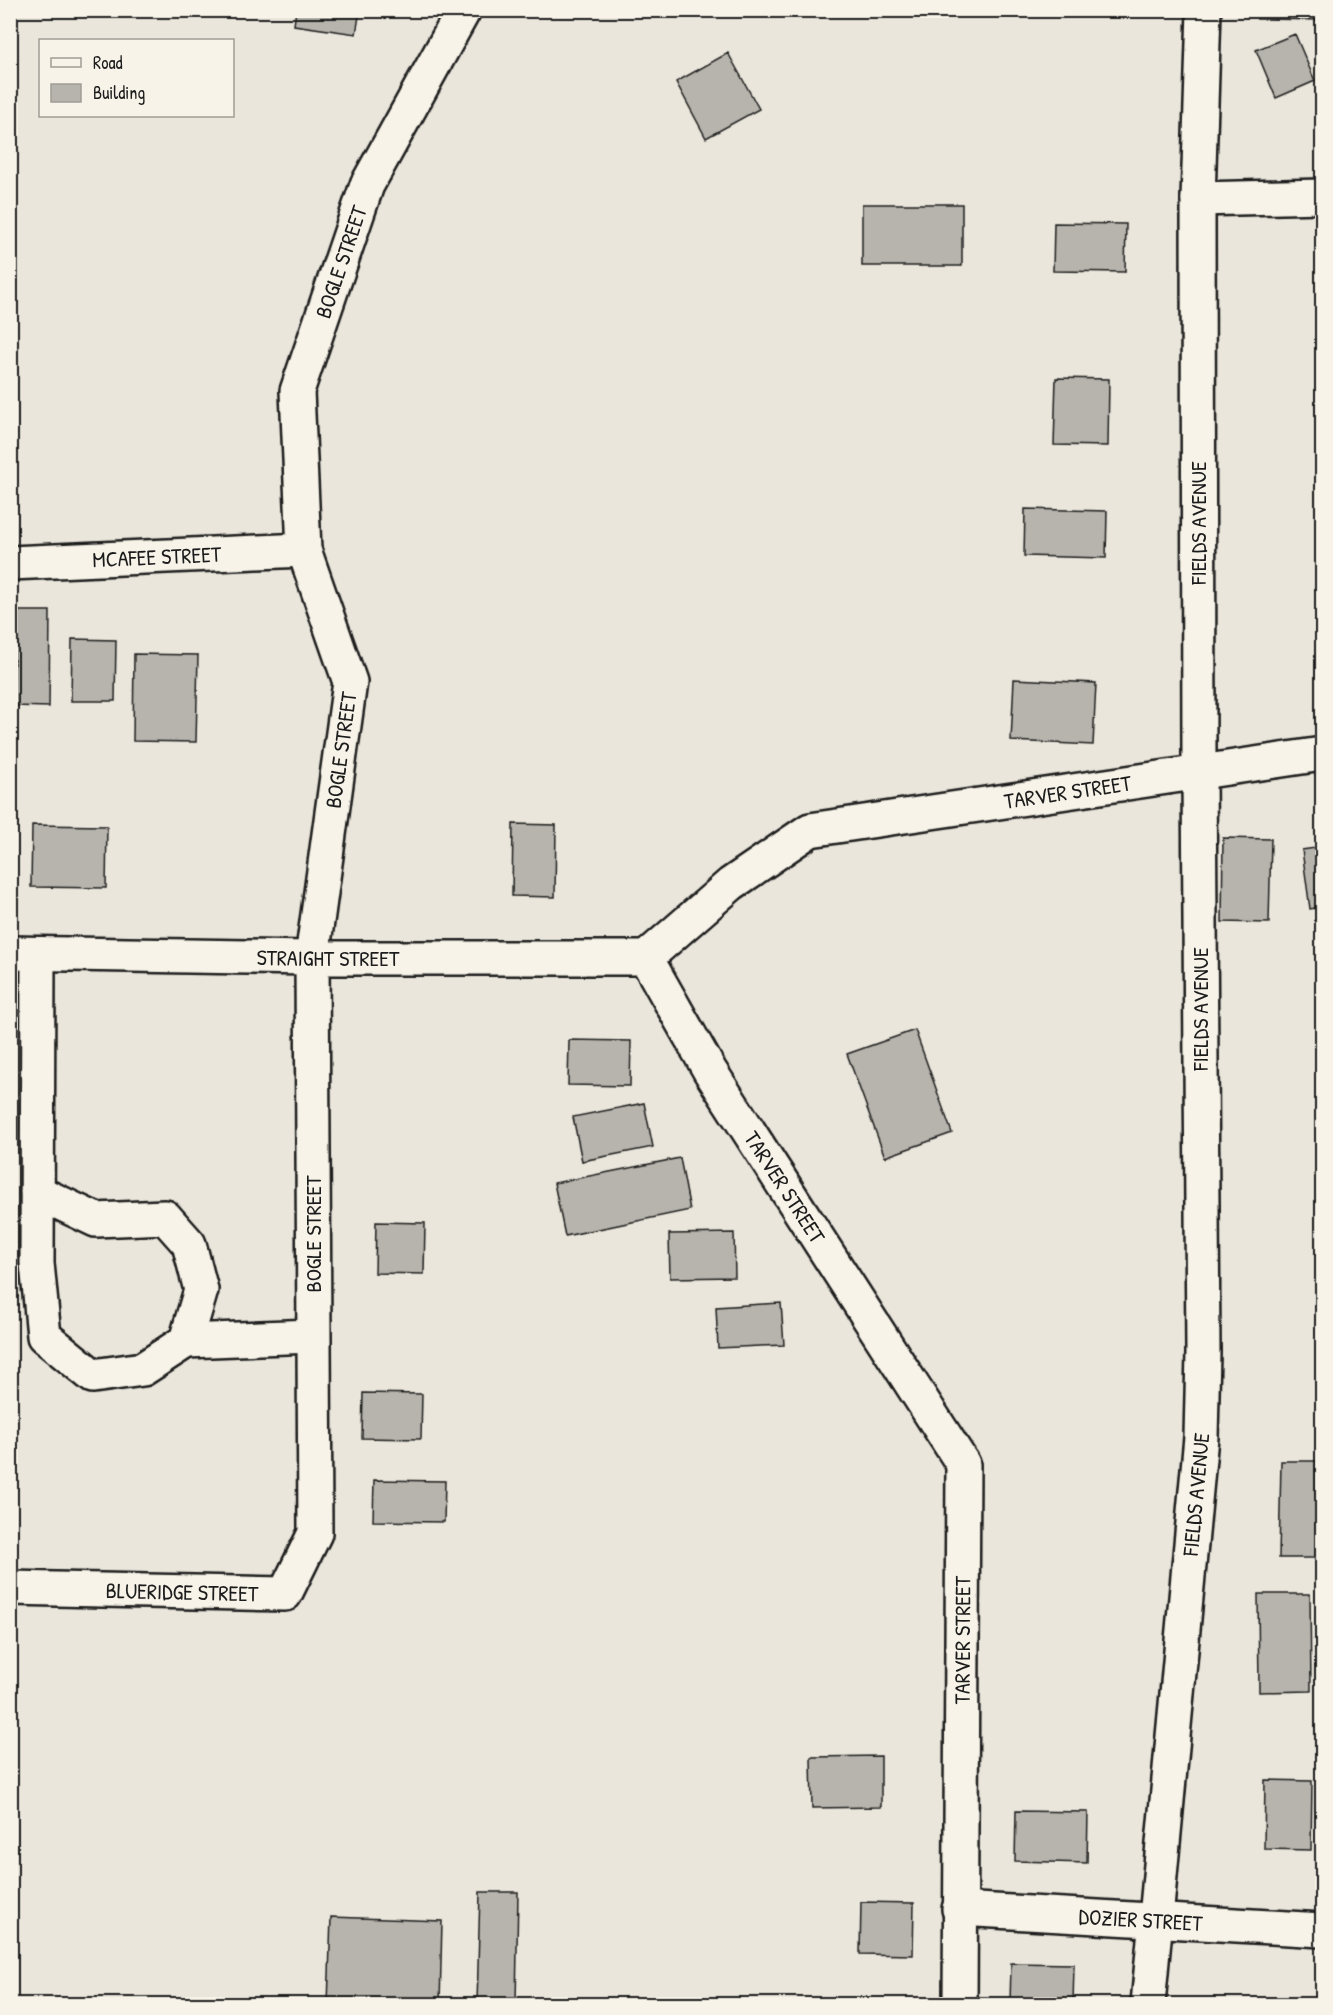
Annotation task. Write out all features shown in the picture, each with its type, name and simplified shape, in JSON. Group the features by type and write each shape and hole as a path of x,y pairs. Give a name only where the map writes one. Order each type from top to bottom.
{"street":[{"name":"BOGLE STREET","path":"315,1533 312,958 350,682 304,550 297,391 368,185 464,10"},
{"name":"FIELDS AVENUE","path":"1148,2004 1201,1437 1203,1353 1198,199 1204,10"},
{"path":"1198,199 1323,196"},
{"name":"MCAFEE STREET","path":"10,563 304,550"},
{"name":"TARVER STREET","path":"960,2004 963,1464 710,1071 646,958 731,884 810,830 1323,754"},
{"path":"24,954 37,1192 37,1263 44,1335 93,1376 143,1369 186,1341 314,1336"},
{"name":"STRAIGHT STREET","path":"24,954 312,958 646,958"},
{"path":"37,1192 96,1220 165,1216 189,1244 201,1290 186,1341"},
{"name":"BLUERIDGE STREET","path":"10,1588 285,1594 315,1533"},
{"name":"DOZIER STREET","path":"959,1909 1323,1930"}],"building":[{"path":"296,10 360,10 356,34 294,25"},
{"path":"1257,10 1322,10 1322,20 1257,19"},
{"path":"1295,34 1315,81 1276,98 1256,50"},
{"path":"728,53 759,109 706,138 676,82"},
{"path":"862,204 962,204 962,266 862,266"},
{"path":"1054,223 1126,224 1125,272 1053,271"},
{"path":"1056,378 1109,379 1108,446 1054,445"},
{"path":"1025,509 1107,511 1106,558 1024,556"},
{"path":"15,611 50,611 49,707 13,706"},
{"path":"72,639 116,640 115,701 71,701"},
{"path":"134,654 198,655 196,742 133,741"},
{"path":"1014,679 1096,683 1093,745 1011,741"},
{"path":"513,824 556,825 555,897 512,896"},
{"path":"32,825 107,826 106,888 31,887"},
{"path":"1223,838 1271,839 1269,923 1222,922"},
{"path":"1322,847 1322,907 1310,909 1302,850"},
{"path":"915,1030 952,1133 885,1157 847,1054"},
{"path":"569,1040 631,1041 630,1086 568,1085"},
{"path":"644,1103 653,1147 582,1161 573,1117"},
{"path":"680,1158 690,1210 565,1236 554,1183"},
{"path":"376,1222 425,1223 424,1274 375,1273"},
{"path":"734,1233 735,1277 670,1278 669,1234"},
{"path":"781,1303 784,1345 718,1348 716,1307"},
{"path":"363,1393 422,1394 421,1439 362,1438"},
{"path":"1281,1461 1322,1461 1322,1558 1279,1558"},
{"path":"374,1480 445,1481 444,1522 373,1521"},
{"path":"1258,1594 1310,1594 1311,1691 1259,1692"},
{"path":"881,1756 881,1807 812,1808 811,1757"},
{"path":"1265,1780 1312,1781 1311,1850 1264,1849"},
{"path":"1016,1811 1088,1812 1087,1863 1015,1861"},
{"path":"480,1892 518,1892 516,2004 477,2004"},
{"path":"861,1902 914,1903 913,1955 860,1954"},
{"path":"331,1917 442,1921 440,2004 328,2004"},
{"path":"1011,1963 1074,1964 1073,2004 1010,2004"}]}
